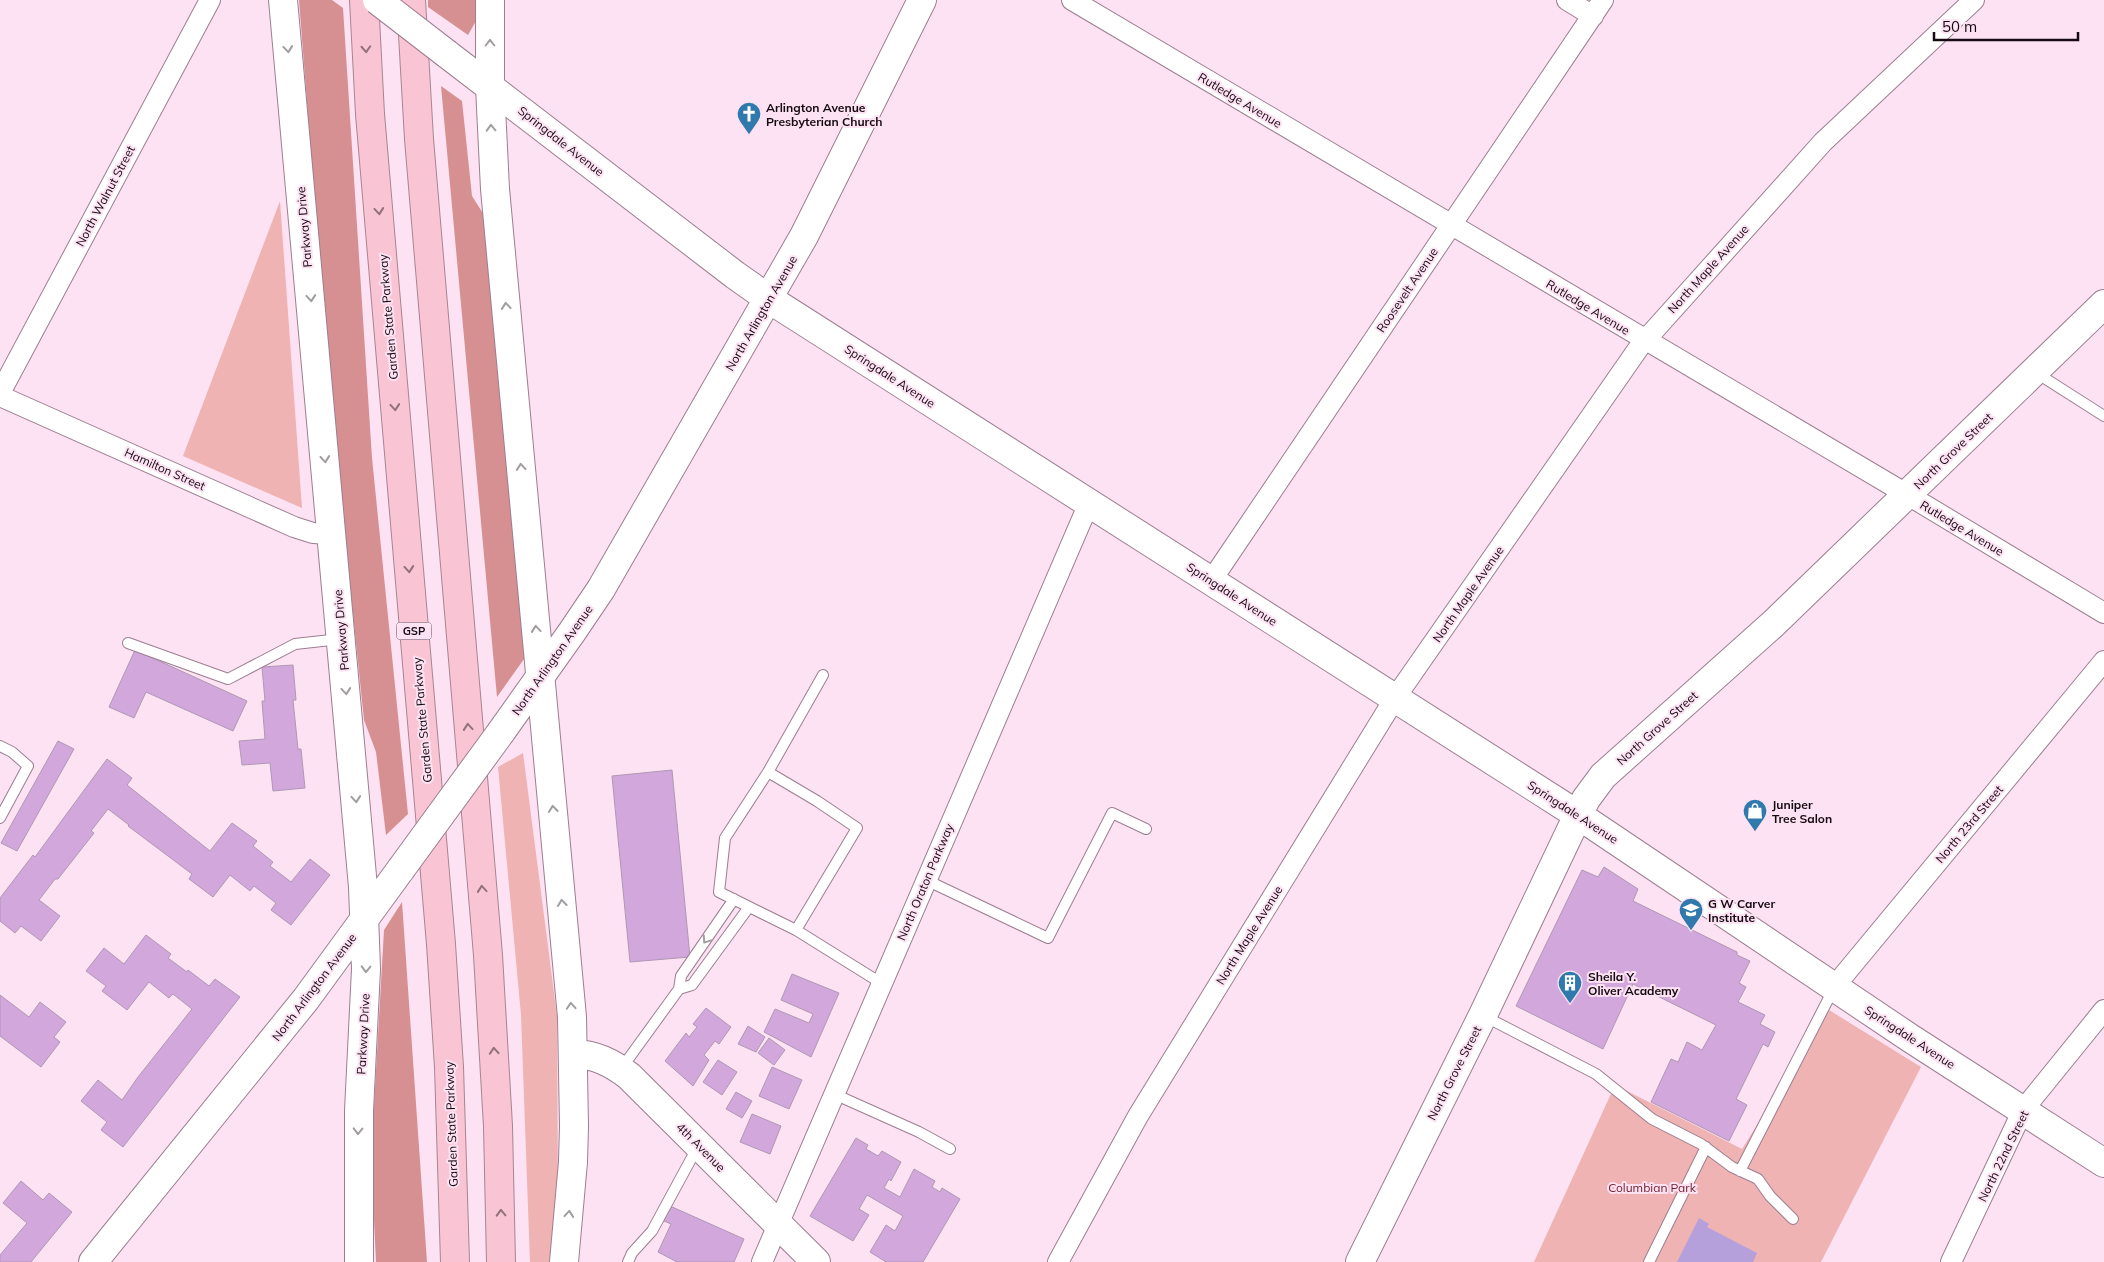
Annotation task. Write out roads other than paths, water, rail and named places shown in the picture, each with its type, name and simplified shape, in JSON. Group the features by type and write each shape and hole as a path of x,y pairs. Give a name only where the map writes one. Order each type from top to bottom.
{"highway":[{"name":"Garden State Parkway","path":"364,0 370,114 441,944 450,1076 455,1262"},
{"path":"411,0 418,140 490,989 498,1126 501,1262"}],"street":[{"name":"North Walnut Street","path":"0,394 210,0"},
{"name":"Parkway Drive","path":"284,0 363,887 365,1008 358,1142 359,1262"},
{"name":"Springdale Avenue","path":"378,0 734,275 769,299 1578,815 1834,987 2104,1163"},
{"path":"490,0 490,87 495,190 566,948 573,1054 573,1162 564,1262"},
{"name":"North Arlington Avenue","path":"93,1262 290,1020 540,678 601,588 820,209 922,0"},
{"name":"Rutledge Avenue","path":"1072,0 2104,613"},
{"path":"1567,0 1598,8"},
{"name":"North Maple Avenue","path":"1058,1262 1138,1116 1395,698 1644,340 1823,142 1974,0"},
{"name":"Roosevelt Avenue","path":"1212,581 1598,8"},
{"name":"North Grove Street","path":"1360,1262 1483,1015 1586,799 1603,776 1773,624 2104,304"},
{"name":"Hamilton Street","path":"0,394 294,527 313,533 332,534"},
{"name":"North Oraton Parkway","path":"762,1262 1089,502"},
{"name":"North 23rd Street","path":"1834,987 2104,661"},
{"name":"North 22nd Street","path":"1951,1262 2023,1110 2104,1010"},
{"name":"4th Avenue","path":"573,1054 597,1058 621,1070 647,1092 816,1262"}],"lane":[{"path":"2034,372 2104,416"},
{"path":"128,643 228,679 295,644 341,639"},
{"path":"823,675 768,772 725,838 719,892 796,930 882,983"},
{"path":"0,746 12,752 28,766 0,818"},
{"path":"768,772 858,828 796,930"},
{"path":"926,880 1048,938 1112,813 1146,829"},
{"path":"621,1070 679,989 681,976 734,899"},
{"path":"679,989 692,985 749,907"},
{"path":"1740,1171 1834,987"},
{"path":"1483,1015 1596,1074 1652,1119 1706,1147 1732,1168 1758,1179 1770,1196 1793,1219"},
{"path":"834,1094 918,1132 950,1149"},
{"path":"628,1262 632,1253 652,1231 699,1144"},
{"path":"1649,1262 1706,1147"}],"place":[{"name":"Arlington Avenue Presbyterian Church","path":"749,135"},
{"name":"Juniper Tree Salon","path":"1755,832"},
{"name":"G W Carver Institute","path":"1691,931"},
{"name":"Sheila Y. Oliver Academy","path":"1570,1004"}],"park label":[{"name":"Columbian Park","path":"1652,1187"}]}
